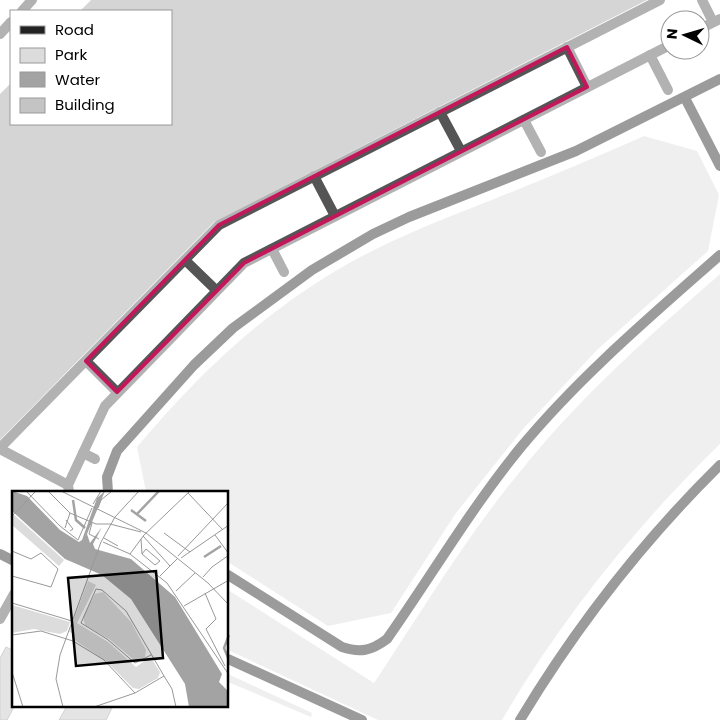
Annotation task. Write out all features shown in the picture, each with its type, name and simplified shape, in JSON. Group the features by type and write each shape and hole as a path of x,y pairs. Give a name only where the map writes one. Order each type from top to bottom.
{"street":[{"path":"23,10 32,0"},
{"path":"660,0 219,225 0,448 68,489 105,406 244,263 660,50"},
{"path":"702,0 717,20"},
{"path":"0,34 10,23"},
{"path":"567,47 587,86"},
{"path":"650,55 668,90"},
{"path":"108,491 106,477 117,451 194,365 233,328 312,270 373,234 409,217 547,163 685,98 720,79"},
{"path":"685,98 720,166"},
{"path":"440,112 461,151"},
{"path":"524,120 540,152"},
{"path":"314,176 335,216"},
{"path":"272,248 284,272"},
{"path":"229,576 342,647 363,652 377,647 386,639 488,489 546,420 624,339 720,255"},
{"path":"185,260 216,290"},
{"path":"86,361 117,392"},
{"path":"83,453 95,459"},
{"path":"520,720 566,648 622,574 660,528 720,465"},
{"path":"0,554 12,560"},
{"path":"0,619 12,598"},
{"path":"229,659 356,719"}],"highlighted area":[{"path":"567,47 587,87 244,263 117,392 86,361 219,225"}],"green space":[{"path":"644,136 697,151 719,195 708,251 597,350 523,429 456,513 391,613 328,626 229,563 229,491 146,491 137,447 204,374 277,310 332,273 391,242"},
{"path":"720,274 720,444 659,508 602,575 549,646 502,720 378,720 229,650 229,591 374,683 446,574 502,494 568,416 668,320"},
{"path":"229,674 312,713 311,717 229,682"}],"water":[{"path":"91,0 647,0 214,222 0,440 0,94 10,84 10,125 172,125 172,10 81,10"}],"building":[{"path":"6,647 12,650 13,708 7,720 0,720 0,658"},
{"path":"66,708 112,708 106,720 59,720"}]}
